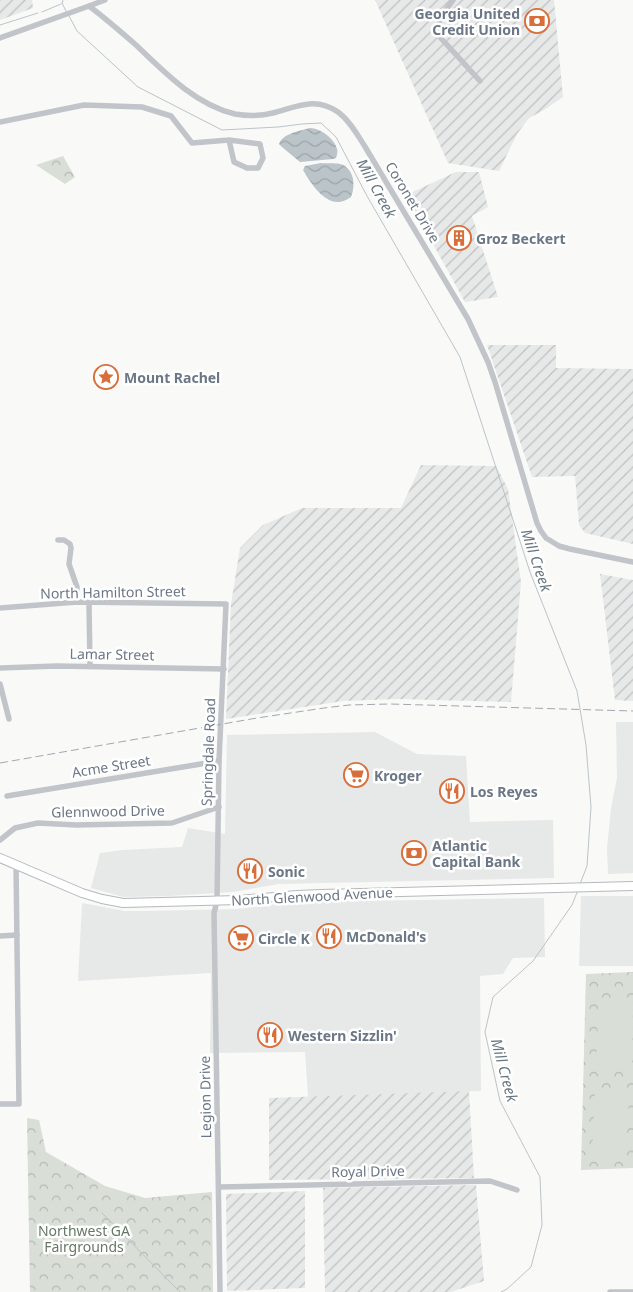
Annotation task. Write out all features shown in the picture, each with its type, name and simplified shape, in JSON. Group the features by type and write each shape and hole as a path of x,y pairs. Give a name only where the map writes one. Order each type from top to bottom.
{"main road":[{"name":"North Glenwood Avenue","path":"0,858 82,893 102,900 123,903 239,900 297,894 633,886"}],"street":[{"path":"0,38 105,0"},
{"path":"453,0 438,22 439,36 480,81"},
{"name":"Coronet Drive","path":"89,6 114,25 190,93 205,102 235,114 251,116 273,113 303,104 323,104 347,120 364,145 468,320 480,344 495,382 540,531 550,541 559,546 633,562"},
{"path":"0,122 84,105 142,107 171,116 192,143 229,140 260,144 263,158 258,168 247,168 234,162 229,140"},
{"path":"58,540 64,540 70,544 69,564 77,587 77,602"},
{"name":"North Hamilton Street","path":"0,608 77,602 226,604"},
{"path":"89,603 90,666"},
{"name":"Springdale Road","path":"217,901 219,761 226,604"},
{"name":"Lamar Street","path":"0,668 90,666 224,669"},
{"path":"0,684 9,719"},
{"name":"Acme Street","path":"7,796 219,761"},
{"name":"Glennwood Drive","path":"0,840 15,828 38,823 76,825 172,823 219,807"},
{"path":"0,1104 19,1104 16,865"},
{"name":"Legion Drive","path":"217,901 214,924 220,1292"},
{"path":"0,936 17,935"},
{"name":"Royal Drive","path":"219,1187 490,1180 516,1190"},
{"path":"610,1292 633,1292"}],"shaded area":[{"path":"0,0 32,0 33,8 0,20"},
{"path":"375,0 554,0 563,97 529,118 517,134 499,171 448,163"},
{"path":"456,172 479,172 488,207 472,216 498,297 465,302 406,195"},
{"path":"487,345 556,345 556,368 633,369 633,544 585,533 579,525 575,476 532,477"},
{"path":"421,465 496,466 508,489 521,582 511,702 397,699 343,701 226,719 231,604 240,548 263,525 302,508 401,508"},
{"path":"600,574 633,580 633,701 615,700"},
{"path":"616,722 633,722 633,873 608,874 607,848 611,808 617,778"},
{"path":"375,732 417,754 466,756 470,822 553,820 554,878 279,884 233,892 170,896 123,897 91,888 100,853 182,847 188,828 225,834 227,735"},
{"path":"581,896 633,896 633,966 579,966"},
{"path":"544,898 545,957 513,958 503,974 480,976 481,1091 308,1097 305,1052 210,1053 211,973 78,981 82,903 125,911 146,911 237,909 295,902"},
{"path":"469,1091 474,1178 269,1180 269,1098"},
{"path":"476,1185 484,1281 451,1292 325,1292 323,1188"},
{"path":"305,1191 305,1288 227,1291 226,1194"}],"green space":[{"path":"63,156 75,177 65,184 36,165"},
{"path":"633,972 633,1168 581,1170 586,974"},
{"path":"599,998 633,999 632,1067 596,1066"},
{"path":"595,1089 629,1091 626,1157 592,1156"},
{"name":"Northwest GA Fairgrounds","path":"27,1118 39,1120 46,1152 105,1186 145,1198 212,1192 213,1292 30,1292"}],"water":[{"path":"310,128 322,132 330,138 336,145 336,158 300,162 279,144 284,137"},
{"path":"321,163 340,164 348,169 353,181 351,197 336,202 329,200 317,190 303,170 305,166"}],"waterway":[{"name":"Mill Creek","path":"63,0 62,3 67,13"},
{"path":"42,12 61,4"},
{"path":"0,25 38,13"},
{"name":"Mill Creek","path":"69,16 77,31 138,87 222,130 321,123 336,137 367,196 460,357 530,572 577,691 586,745 591,807 587,866 580,884"},
{"name":"Mill Creek","path":"501,1292 507,1289 531,1267 542,1225 540,1177 500,1101 485,1032 493,997 533,961 572,905 578,890"},
{"path":"102,1213 180,1292"}],"railway":[{"path":"0,763 257,718 349,705 390,704 633,711"}],"place":[{"name":"Georgia United Credit Union","path":"537,21"},
{"name":"Groz Beckert","path":"459,238"},
{"name":"Mount Rachel","path":"106,377"},
{"name":"Kroger","path":"356,775"},
{"name":"Los Reyes","path":"452,791"},
{"name":"Atlantic Capital Bank","path":"414,853"},
{"name":"Sonic","path":"250,871"},
{"name":"McDonald's","path":"329,936"},
{"name":"Circle K","path":"241,938"},
{"name":"Western Sizzlin'","path":"270,1035"}]}
